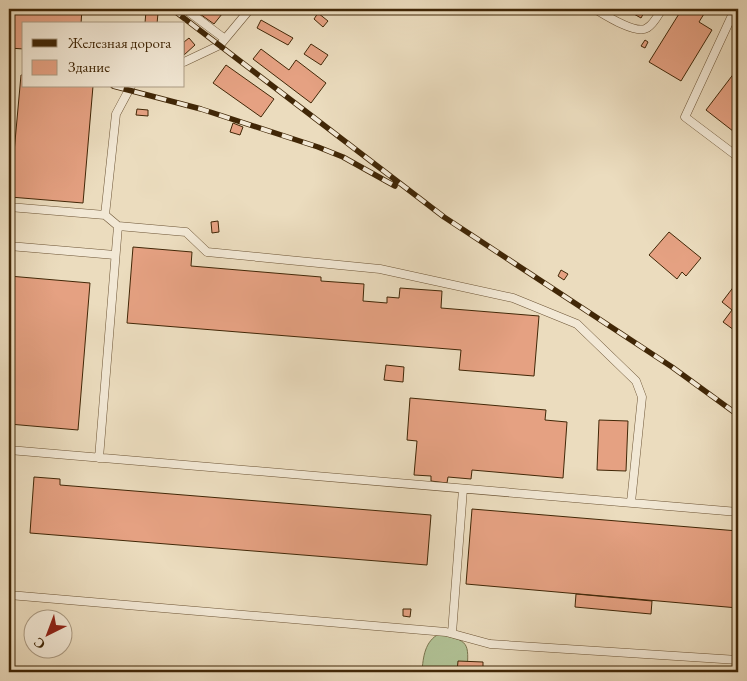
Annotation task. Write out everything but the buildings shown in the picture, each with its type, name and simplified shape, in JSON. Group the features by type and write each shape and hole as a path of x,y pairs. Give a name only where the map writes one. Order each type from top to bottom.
{"lane":[{"path":"185,9 225,39"},
{"path":"185,62 220,45 250,9"},
{"path":"595,9 632,28 640,30 647,28 662,9"},
{"path":"736,9 684,117 738,157"},
{"path":"106,214 116,114 130,88"},
{"path":"9,207 106,214 118,226 186,232 207,252 390,271 514,298 576,324 636,381 642,397 630,502"},
{"path":"99,458 118,226"},
{"path":"9,246 115,255"},
{"path":"9,450 738,512"},
{"path":"452,633 463,488"},
{"path":"9,595 452,633 490,644 738,660"}],"green space":[{"path":"439,634 462,641 465,644 468,654 467,672 422,672 424,655 428,645"}],"railway":[{"path":"172,9 444,217 672,367 738,415"},
{"path":"121,88 201,109 318,147 343,157 395,186"}]}
